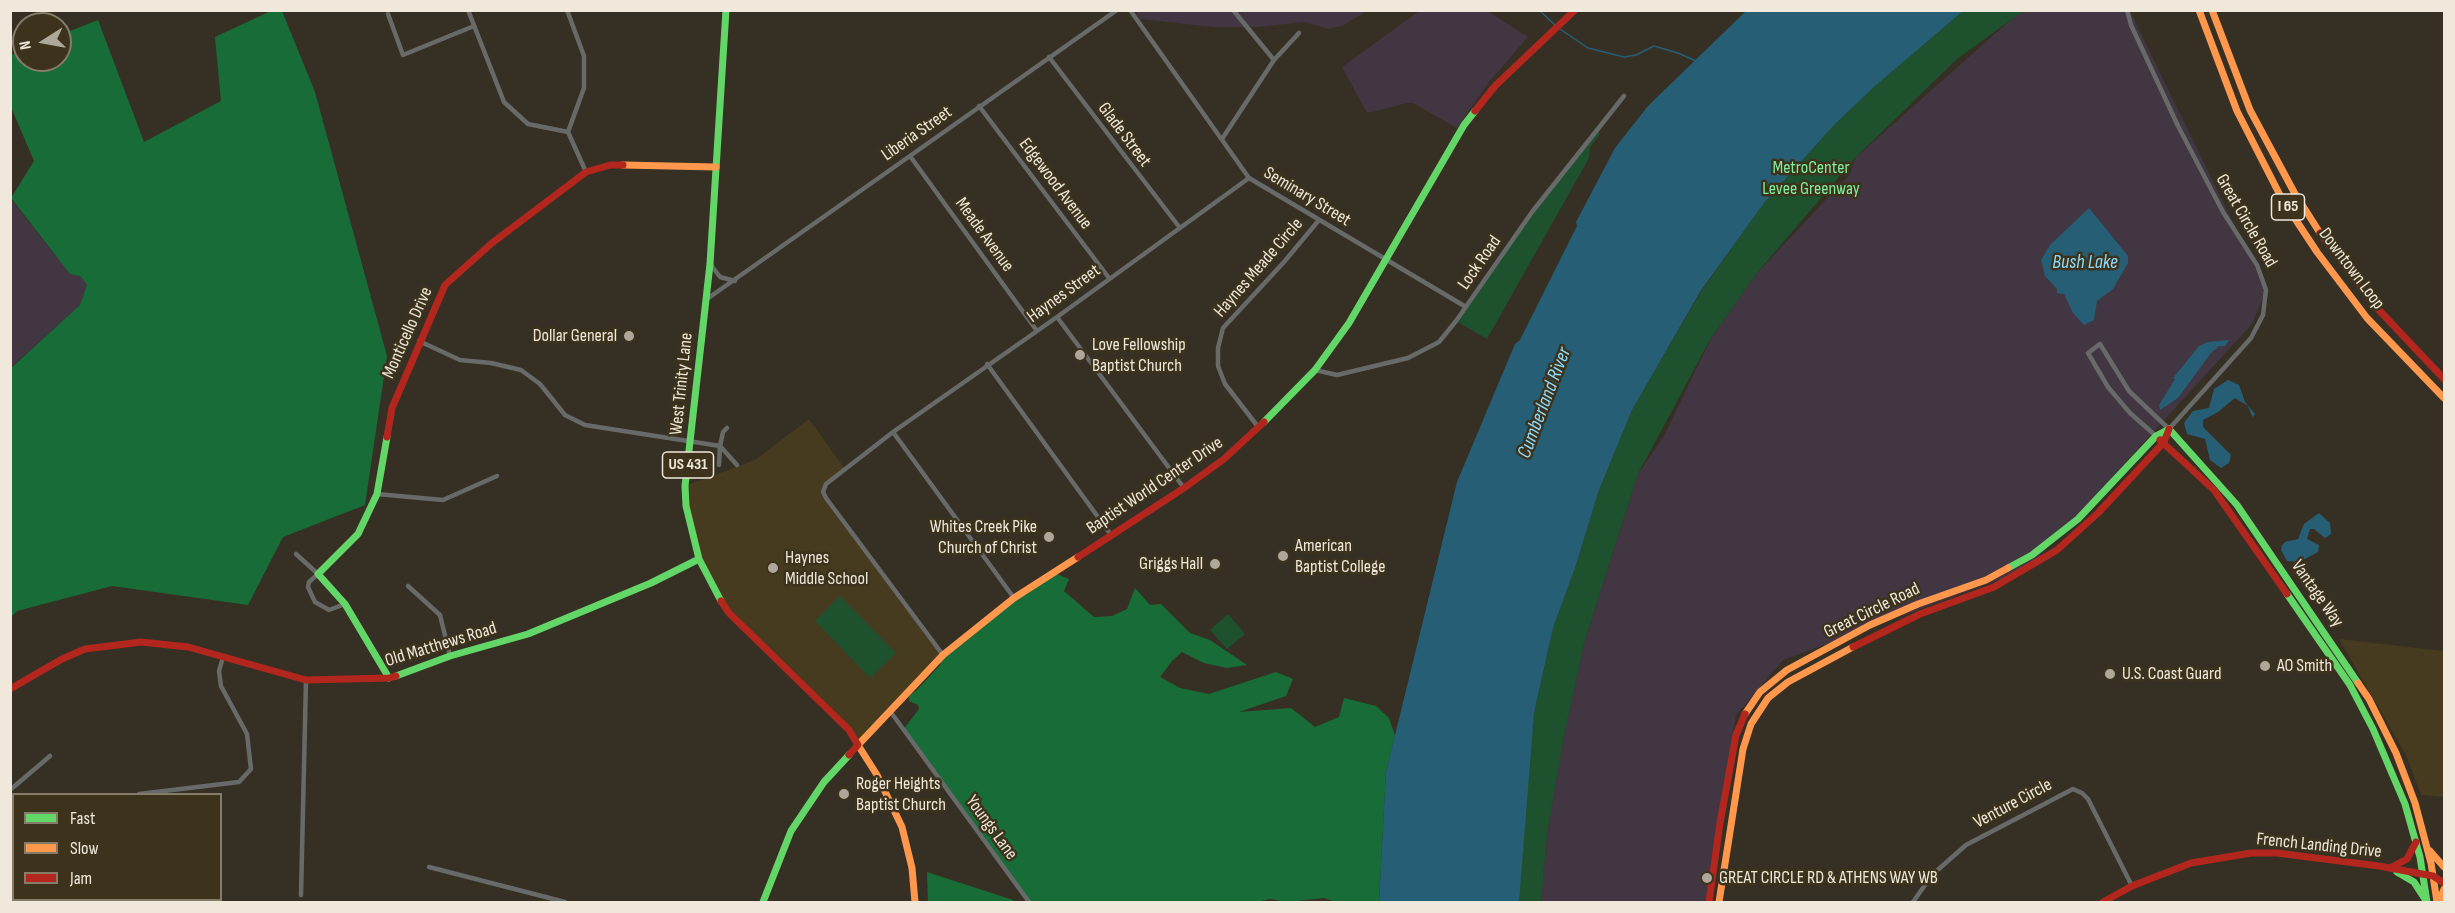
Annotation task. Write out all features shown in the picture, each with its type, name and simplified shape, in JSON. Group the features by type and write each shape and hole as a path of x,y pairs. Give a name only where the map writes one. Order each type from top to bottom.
{"main road":[{"name":"West Trinity Lane","path":"726,10 710,264 685,489 686,506 699,559 716,594 729,613 819,698 849,730 877,775 902,827 912,868 915,903"},
{"name":"Baptist World Center Drive","path":"763,903 791,831 824,782 943,656 1014,598 1184,488 1224,459 1260,428 1315,370 1349,323 1464,125 1495,86 1527,53 1575,10"},
{"name":"Downtown Loop","path":"2199,10 2237,111 2282,199 2317,252 2367,318 2445,398"},
{"name":"Downtown Loop","path":"2212,10 2250,110 2294,192 2326,242 2376,307 2445,379"},
{"name":"Monticello Drive","path":"318,574 358,534 377,494 392,408 445,285 492,243 586,172 610,165 716,167"},
{"name":"Great Circle Road","path":"1709,903 1720,823 1736,735 1748,708 1760,692 1787,670 1870,625 1918,604 1986,580 2032,555 2078,519 2156,436 2169,429"},
{"name":"Great Circle Road","path":"1719,903 1743,748 1751,724 1768,698 1788,682 1875,635 1920,614 1994,587 2039,562 2085,525 2164,442 2169,429"},
{"name":"Vantage Way","path":"2169,429 2237,506 2363,690 2402,766 2427,846 2438,903"},
{"name":"Vantage Way","path":"2156,436 2214,490 2350,685 2395,778 2416,841 2427,902"},
{"name":"Old Matthews Road","path":"10,690 62,659 85,649 141,642 188,647 306,680 389,678 528,634 642,587 699,559"},
{"path":"318,574 345,604 389,678"},
{"path":"2390,868 2407,859 2416,841"},
{"path":"2427,846 2445,867"},
{"name":"French Landing Drive","path":"2103,903 2132,886 2191,863 2251,853 2277,853 2433,876 2445,875"},
{"path":"2390,868 2414,882 2427,902"},
{"name":"French Landing Drive","path":"2433,876 2445,883"},
{"path":"2438,903 2445,889"}],"street":[{"path":"468,10 504,102 528,124 568,132"},
{"path":"567,10 584,56 584,88 568,132 586,172"},
{"name":"Liberia Street","path":"706,299 735,281 1117,10"},
{"name":"Seminary Street","path":"1130,10 1249,178 1466,307"},
{"path":"1233,10 1274,60"},
{"name":"Great Circle Road","path":"2127,10 2131,25 2178,126 2223,212 2257,265 2266,290 2263,315 2251,338 2169,429"},
{"path":"388,14 403,55 474,26"},
{"path":"1222,139 1274,60 1299,33"},
{"name":"Glade Street","path":"1049,57 1180,228"},
{"name":"Lock Road","path":"1315,370 1337,375 1408,358 1439,342 1532,212 1624,96"},
{"name":"Edgewood Avenue","path":"979,106 1109,278"},
{"name":"Meade Avenue","path":"910,156 1037,330"},
{"name":"Haynes Street","path":"943,656 823,492 826,484 987,364 1057,317 1249,178"},
{"name":"Haynes Meade Circle","path":"1260,428 1225,384 1218,366 1218,348 1223,328 1319,220"},
{"path":"710,264 720,277 735,281"},
{"path":"1057,317 1184,488"},
{"path":"419,341 460,360 491,363 521,370 540,384 565,415 585,425 662,435 720,446 737,465"},
{"name":"Vantage Way","path":"2156,436 2130,413 2108,387 2088,353 2100,344 2129,391 2169,429"},
{"path":"987,364 1111,535"},
{"path":"719,465 723,432 727,428"},
{"path":"894,432 1014,598"},
{"path":"377,494 443,500 497,476"},
{"path":"296,554 318,574 309,582 308,587 315,602 329,610 345,604"},
{"path":"408,586 440,615 450,657"},
{"path":"148,793 239,783 250,769 247,734 221,686 219,671 223,657"},
{"path":"301,895 306,680"},
{"name":"Youngs Lane","path":"890,711 1029,903"},
{"path":"10,790 50,756"},
{"name":"Venture Circle","path":"1913,903 1933,874 1966,845 2073,789 2088,799 2132,886"},
{"path":"429,867 565,903"}],"shaded area":[{"path":"2024,10 2130,11 2266,290 2252,324 2028,569 1783,660 1736,715 1706,902 1541,902 1547,834 1564,736 1585,640 1638,474 1664,436 1711,338 1757,273 1850,174 1855,158"},
{"path":"1135,11 1367,11 1342,26 1329,29 1305,22 1258,27 1213,27 1140,19"},
{"path":"1419,11 1487,11 1528,37 1489,82 1457,128 1413,103 1367,113 1342,67"},
{"path":"10,198 70,274 80,276 87,285 80,305 11,367"},
{"path":"809,419 845,469 826,484 823,492 943,655 858,745 849,730 729,613 699,559 685,486 755,460"},
{"path":"2339,639 2444,651 2444,797 2421,795 2406,755"}],"green space":[{"path":"273,10 282,11 315,92 387,356 365,505 283,537 248,605 112,586 17,611 11,617 11,368 80,305 87,285 80,276 70,274 11,198 34,161 11,107 11,55 12,72 72,72 72,30 98,20 144,142 221,101 215,37"},
{"name":"MetroCenter Levee Greenway","path":"1963,11 2023,11 1957,59 1855,158 1757,273 1711,338 1638,474 1585,640 1564,736 1547,834 1541,902 1517,902 1524,791 1534,713 1553,628 1575,568 1599,490 1632,410 1700,293 1764,203 1834,125 1874,87"},
{"path":"1597,131 1600,134 1590,147 1589,158 1487,339 1456,321 1532,212"},
{"path":"1052,572 1069,579 1064,591 1094,617 1112,616 1127,609 1135,588 1150,605 1161,604 1190,633 1210,640 1247,665 1227,668 1204,663 1182,652 1160,677 1180,688 1209,694 1276,672 1293,679 1286,696 1239,712 1291,708 1315,727 1339,717 1344,698 1376,706 1389,718 1395,736 1386,772 1379,902 1336,902 1324,898 1288,902 1270,899 1257,902 1029,902 903,730 919,709 918,705 909,701 909,696 940,665 943,655"},
{"path":"840,596 896,653 870,678 815,621"},
{"path":"1228,614 1245,634 1227,649 1210,630"},
{"path":"927,872 1013,900 1012,902 928,902"}],"water":[{"name":"Cumberland River","path":"1746,11 1963,11 1874,87 1834,125 1764,203 1700,292 1632,410 1599,490 1575,568 1553,628 1534,713 1519,902 1379,902 1386,772 1457,482 1515,344 1520,340 1577,226 1576,222 1615,148 1648,106"},
{"name":"Bush Lake","path":"2089,208 2128,256 2128,263 2113,289 2097,301 2094,320 2084,325 2073,313 2064,294 2057,293 2057,289 2045,276 2041,260 2050,245"},
{"path":"2229,340 2225,346 2219,346 2211,353 2178,398 2160,410 2159,405 2175,379 2173,378 2199,346 2208,342"},
{"path":"2228,380 2239,385 2245,402 2255,414 2253,417 2248,406 2235,398 2218,412 2203,420 2203,427 2231,455 2229,463 2221,468 2210,460 2205,439 2187,434 2184,423 2193,411 2209,408 2214,389"},
{"path":"2319,513 2330,523 2331,534 2325,538 2314,529 2310,529 2307,539 2319,545 2318,552 2299,562 2287,561 2281,550 2282,545 2298,539 2304,524"}],"waterway":[{"path":"1539,10 1556,26"},
{"path":"1560,29 1588,48 1624,57 1636,55 1654,46 1696,61"}],"traffic: fast":[{"path":"721,601 699,559 686,506 685,486 710,264 726,10"},
{"path":"1264,422 1315,370 1349,323 1464,125 1475,111"},
{"path":"2169,429 2237,505 2358,683"},
{"path":"2008,568 2032,555 2078,519 2156,436 2169,429"},
{"path":"387,437 377,494 358,534 318,574 345,604 389,678"},
{"path":"396,676 450,656 528,634 651,583 699,559"},
{"path":"2287,594 2350,685 2373,729 2405,804 2420,857 2427,902"},
{"path":"763,902 791,831 824,782 849,755"},
{"path":"2397,872 2414,882 2425,899"}],"traffic: slow":[{"path":"2199,10 2237,111 2282,199 2317,252 2367,318 2444,398"},
{"path":"2212,10 2250,110 2294,192 2320,233"},
{"path":"623,165 716,167"},
{"path":"915,902 912,868 902,827 877,775 858,745 943,655 1014,598 1078,557"},
{"path":"1745,714 1760,692 1787,670 1870,625 1918,604 1986,580 2008,568"},
{"path":"1719,902 1743,749 1751,724 1768,698 1788,682 1853,647"},
{"path":"2358,683 2369,699 2396,753 2415,803 2431,863 2437,902"},
{"path":"2430,851 2444,867"},
{"path":"2439,902 2444,889"}],"traffic: jam":[{"path":"1475,111 1495,86 1575,10"},
{"path":"387,437 392,408 445,285 492,243 586,172 610,165 623,165"},
{"path":"2320,233 2376,307 2444,379"},
{"path":"1078,557 1224,459 1264,422"},
{"path":"1853,647 1920,614 1994,587 2057,550 2098,513 2164,442 2169,429"},
{"path":"2160,440 2214,490 2287,594"},
{"path":"721,601 729,613 849,730 858,745 849,755"},
{"path":"10,689 62,659 85,649 141,642 188,647 306,680 396,676"},
{"path":"1709,902 1736,735 1745,714"},
{"path":"2390,868 2407,859 2416,842"},
{"path":"2103,902 2132,886 2191,863 2251,853 2277,853 2379,866 2433,876 2444,883"}],"place":[{"name":"Dollar General","path":"629,336"},
{"name":"Love Fellowship Baptist Church","path":"1080,355"},
{"name":"Whites Creek Pike Church of Christ","path":"1049,537"},
{"name":"American Baptist College","path":"1283,556"},
{"name":"Griggs Hall","path":"1215,564"},
{"name":"Haynes Middle School","path":"773,568"},
{"name":"AO Smith","path":"2265,666"},
{"name":"U.S. Coast Guard","path":"2110,674"},
{"name":"Roger Heights Baptist Church","path":"844,794"},
{"name":"GREAT CIRCLE RD & ATHENS WAY WB","path":"1707,878"}]}
